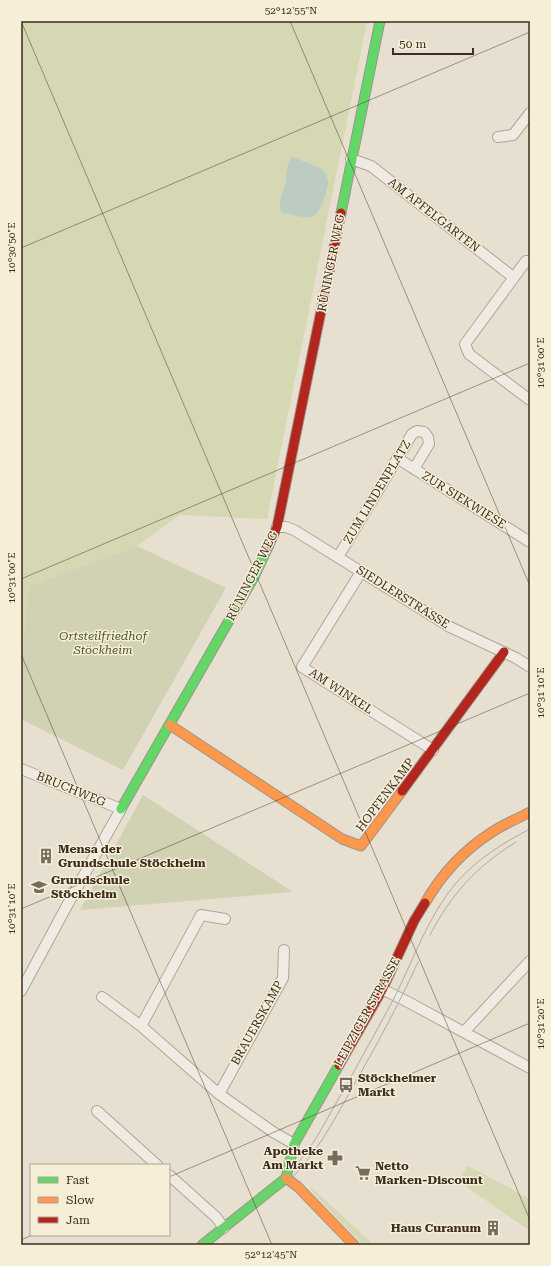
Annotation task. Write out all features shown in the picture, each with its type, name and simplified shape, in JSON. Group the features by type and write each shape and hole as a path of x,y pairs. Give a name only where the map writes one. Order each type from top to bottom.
{"street":[{"name":"RÜNINGER WEG","path":"21,991 121,809 254,577 277,527 380,21"},
{"path":"498,137 513,135 530,112"},
{"name":"AM APFELGARTEN","path":"351,159 371,166 513,277"},
{"path":"530,261 526,261 513,277 465,344 469,354 530,400"},
{"name":"ZUM LINDENPLATZ","path":"338,557 412,434 417,431 424,432 428,437 428,444 414,469"},
{"name":"ZUR SIEKWIESE","path":"397,458 530,542"},
{"name":"SIEDLERSTRASSE","path":"277,527 286,527 294,530 450,627 529,664"},
{"name":"AM WINKEL","path":"361,572 302,667 433,750"},
{"name":"HOPFENKAMP","path":"170,725 342,839 361,846 504,652"},
{"name":"BRUCHWEG","path":"21,769 121,809"},
{"name":"LEIPZIGER STRASSE","path":"286,1178 294,1144 382,990 420,910 446,872 480,840 504,825 530,812"},
{"path":"141,1026 201,915 225,919"},
{"name":"BRAUERSKAMP","path":"219,1094 283,978 284,950"},
{"path":"464,1032 530,961"},
{"path":"382,990 408,1002 530,1068"},
{"path":"102,997 141,1026 219,1094 273,1132 294,1144"},
{"path":"97,1111 157,1164"},
{"path":"170,1176 216,1217 224,1228"},
{"path":"202,1245 286,1178 298,1187 354,1245"}],"green space":[{"path":"21,21 367,21 267,519 180,515 137,546 29,586 21,669"},
{"name":"Ortsteilfriedhof Stöckheim","path":"137,546 226,588 123,770 21,719 21,669 29,586"},
{"path":"143,795 293,892 80,910"},
{"path":"468,1166 530,1199 530,1231 458,1181"},
{"path":"312,1188 374,1245 363,1245 310,1189"}],"shaded area":[{"path":"293,157 322,169 327,177 328,183 323,201 319,211 313,216 301,217 282,213 280,203 290,159"}],"tram line":[{"path":"198,1245 264,1195 279,1182 307,1152 374,1036 400,987 421,940 446,896 473,866 500,846 530,829"},
{"path":"430,935 438,920 466,882 489,861 516,842"},
{"path":"290,1180 317,1148 331,1126 386,1027 418,962"}],"traffic: fast":[{"path":"341,213 380,21"},
{"path":"121,809 254,577 268,547"},
{"path":"202,1245 286,1178 294,1144 339,1065"}],"traffic: slow":[{"path":"170,725 342,839 361,846 402,791"},
{"path":"425,903 446,873 472,847 497,829 530,812"},
{"path":"286,1178 298,1187 354,1245"}],"traffic: jam":[{"path":"268,547 277,527 341,213"},
{"path":"402,791 504,652"},
{"path":"339,1065 382,990 414,921 425,903"}],"place":[{"name":"Mensa der Grundschule Stöckheim","path":"46,856"},
{"name":"Grundschule Stöckheim","path":"39,887"},
{"name":"Stöckheimer Markt","path":"346,1085"},
{"name":"Apotheke Am Markt","path":"335,1158"},
{"name":"Netto Marken-Discount","path":"363,1173"},
{"name":"Haus Curanum","path":"493,1228"}]}
